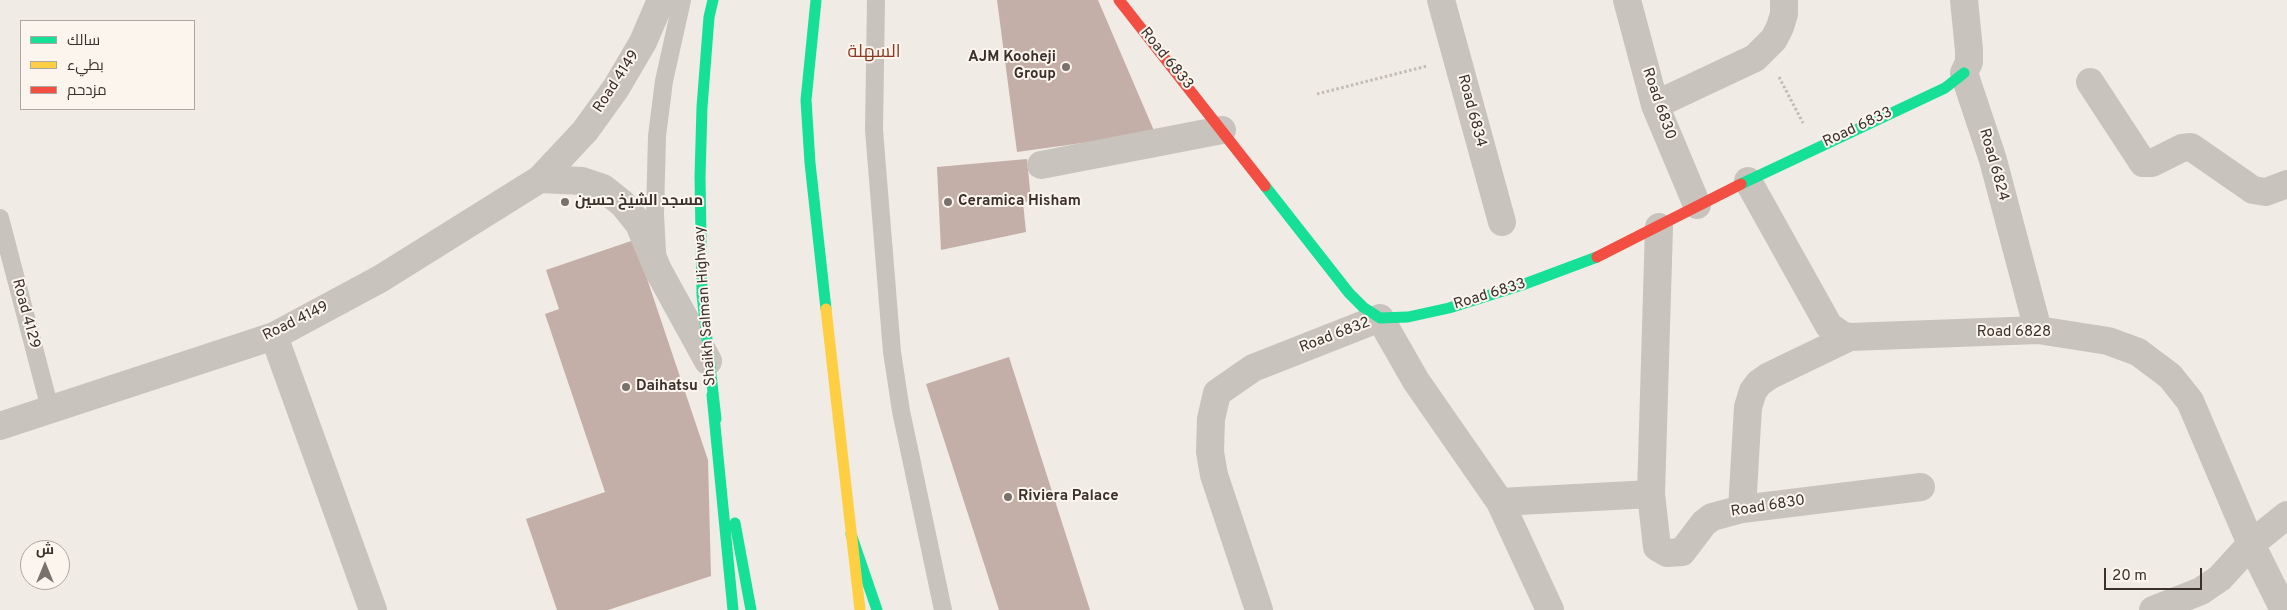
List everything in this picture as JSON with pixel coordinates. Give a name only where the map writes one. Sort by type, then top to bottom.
[{"type":"main road","name":"Shaikh Salman Highway","points":[[713,0],[709,17],[703,98],[700,177],[702,295],[712,395],[751,610]]},
{"type":"main road","points":[[816,0],[806,100],[809,154],[860,610]]},
{"type":"main road","name":"Road 6833","points":[[1118,0],[1349,292],[1363,307],[1380,318],[1408,317],[1450,308],[1522,286],[1594,259],[1659,227],[1697,205],[1945,88],[1964,73]]},
{"type":"main road","points":[[712,395],[733,610]]},
{"type":"main road","points":[[851,534],[877,610]]},
{"type":"street","name":"Road 4149","points":[[0,426],[274,336],[380,279],[540,179],[585,131],[616,88],[643,42],[660,0]]},
{"type":"street","name":"Road 6834","points":[[1442,0],[1456,58],[1502,222]]},
{"type":"street","name":"Road 6830","points":[[1627,0],[1655,105],[1697,205]]},
{"type":"street","points":[[1655,105],[1744,64],[1765,49],[1780,27],[1784,14],[1784,0]]},
{"type":"street","name":"Road 6824","points":[[1964,0],[1969,50],[1969,62],[1964,73],[1992,160],[2038,330]]},
{"type":"street","points":[[2090,82],[2140,161],[2152,163],[2182,148],[2191,147],[2253,190],[2279,187]]},
{"type":"street","points":[[1041,165],[1222,130]]},
{"type":"street","points":[[540,179],[582,181],[603,188],[623,204],[639,224],[658,270],[708,361]]},
{"type":"street","name":"Road 6828","points":[[1748,181],[1828,326],[1850,337],[2038,330],[2108,340],[2138,352],[2170,376],[2190,402],[2251,544],[2284,610]]},
{"type":"street","name":"Road 6830","points":[[1659,227],[1651,494],[1657,547],[1667,553],[1677,554],[1686,549],[1699,528],[1712,518],[1742,509],[1921,487]]},
{"type":"street","name":"Road 6832","points":[[1259,610],[1214,475],[1210,452],[1211,419],[1217,393],[1253,368],[1380,318],[1416,381],[1500,502],[1550,610]]},
{"type":"street","points":[[274,336],[365,608]]},
{"type":"street","points":[[1742,509],[1748,407],[1753,391],[1769,376],[1850,337]]},
{"type":"street","points":[[1500,502],[1651,494]]},
{"type":"street","points":[[2153,610],[2201,591],[2220,578],[2251,544],[2287,515]]},
{"type":"lane","points":[[658,270],[655,214],[657,136],[664,80],[682,0]]},
{"type":"lane","points":[[876,0],[874,130],[892,352],[902,411],[943,610]]},
{"type":"lane","name":"Road 4129","points":[[0,218],[50,409]]},
{"type":"path","points":[[1765,49],[1815,148]]},
{"type":"path","points":[[1317,94],[1456,58]]},
{"type":"building","name":"AJM Kooheji Group","points":[[997,0],[1098,0],[1155,133],[1017,152]]},
{"type":"building","points":[[1027,159],[1031,201],[1023,202],[1026,232],[941,250],[937,167]]},
{"type":"building","name":"Daihatsu","points":[[634,240],[708,460],[711,576],[608,610],[557,610],[526,519],[605,492],[545,314],[559,309],[546,270]]},
{"type":"building","name":"Riviera Palace","points":[[1009,357],[1090,610],[999,610],[926,384]]},
{"type":"traffic: fast","points":[[713,0],[709,17],[702,107],[700,177],[702,295],[716,419]]},
{"type":"traffic: fast","points":[[816,0],[806,100],[810,163],[826,309]]},
{"type":"traffic: fast","points":[[1741,184],[1945,88],[1964,73]]},
{"type":"traffic: fast","points":[[1265,186],[1349,293],[1363,307],[1380,318],[1408,317],[1449,308],[1522,285],[1597,257]]},
{"type":"traffic: fast","points":[[712,395],[733,610]]},
{"type":"traffic: fast","points":[[735,523],[751,610]]},
{"type":"traffic: fast","points":[[851,534],[877,610]]},
{"type":"traffic: slow","points":[[826,309],[860,610]]},
{"type":"traffic: jam","points":[[1119,0],[1265,186]]},
{"type":"traffic: jam","points":[[1597,257],[1741,184]]},
{"type":"place","name":"AJM Kooheji Group","points":[[1066,67]]},
{"type":"place","name":"مسجد الشيخ حسين","points":[[565,202]]},
{"type":"place","name":"Ceramica Hisham","points":[[948,202]]},
{"type":"place","name":"Daihatsu","points":[[626,387]]},
{"type":"place","name":"Riviera Palace","points":[[1008,497]]},
{"type":"district","name":"السهلة","points":[[874,53]]}]
